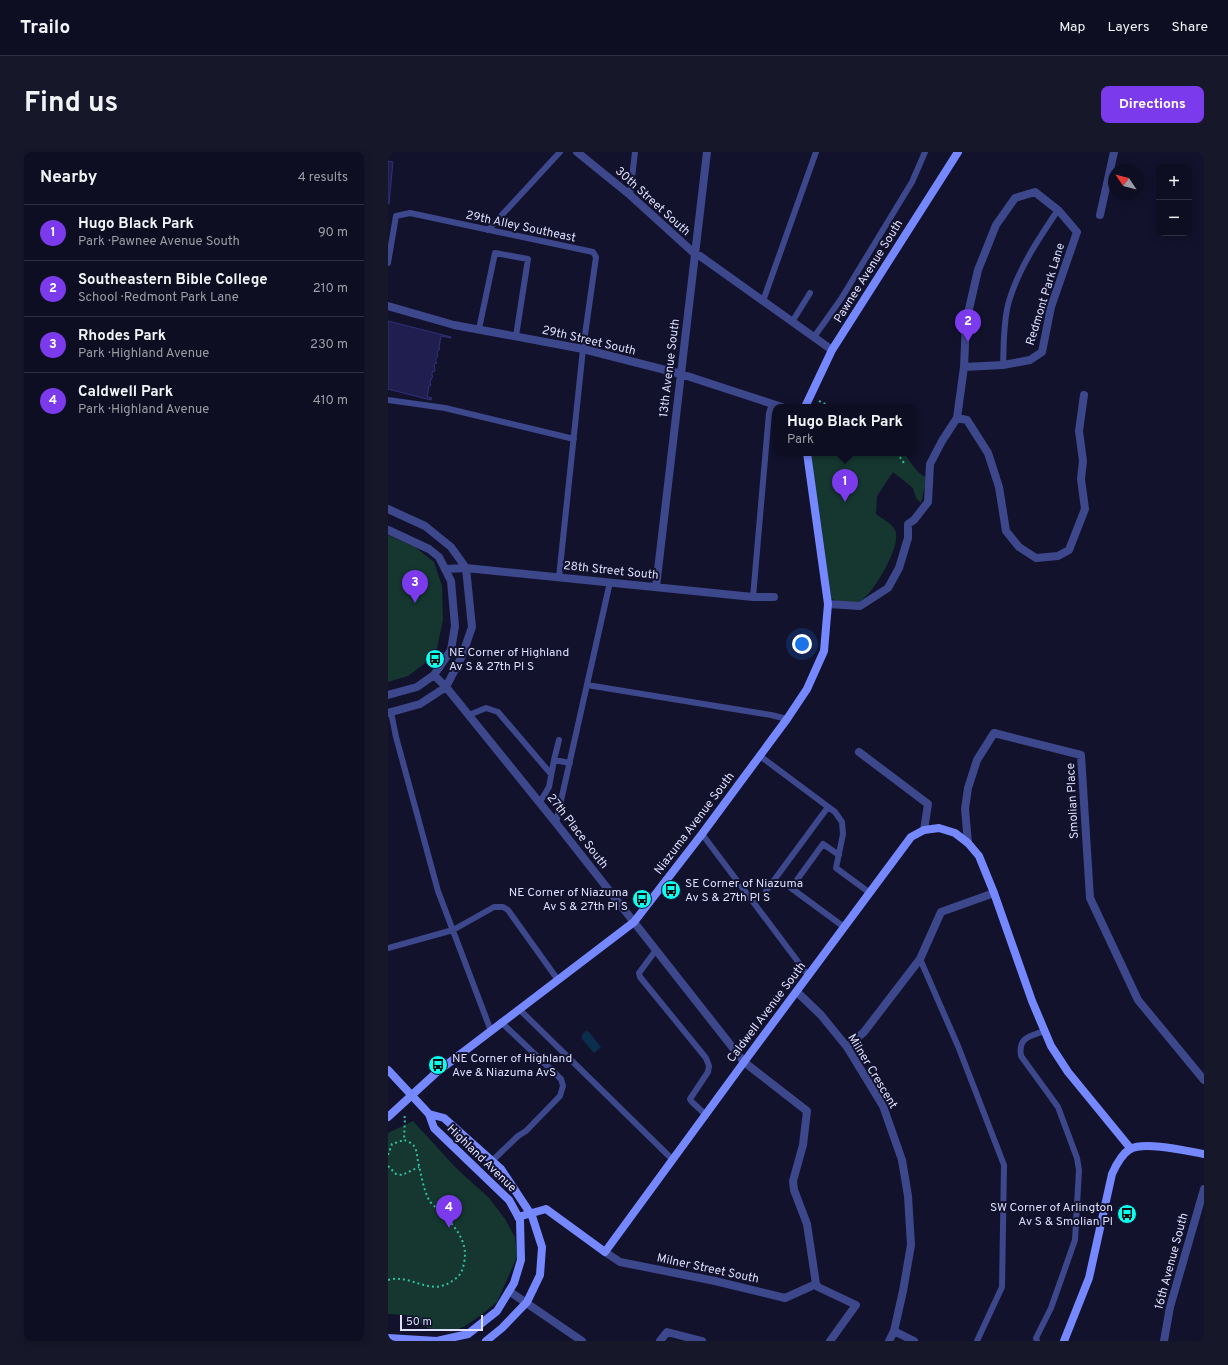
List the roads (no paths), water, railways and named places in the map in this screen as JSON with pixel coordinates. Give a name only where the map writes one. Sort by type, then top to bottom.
[{"type":"street","name":"30th Street South","points":[[577,152],[630,195],[695,254],[763,300],[832,350]]},
{"type":"street","name":"13th Avenue South","points":[[656,587],[707,152]]},
{"type":"street","name":"Pawnee Avenue South","points":[[806,404],[832,350],[958,152]]},
{"type":"street","points":[[1100,215],[1114,152]]},
{"type":"street","name":"Redmont Park Lane","points":[[957,418],[964,367],[966,322],[978,270],[996,225],[1015,198],[1035,192],[1058,210],[1077,232],[1051,307],[1042,352],[1030,360],[1003,365],[964,367]]},
{"type":"street","name":"29th Street South","points":[[388,306],[454,325],[583,349],[681,374],[772,404]]},
{"type":"street","points":[[807,456],[828,604],[860,606],[888,588],[899,568],[908,538],[908,524],[914,520],[928,502],[930,464],[942,441],[957,418],[967,420],[988,453],[999,488],[1006,531],[1019,547],[1036,558],[1058,556],[1069,550],[1085,509],[1081,478],[1083,461],[1079,432],[1084,395]]},
{"type":"street","points":[[388,509],[425,526],[451,547],[466,568],[472,628],[462,656],[446,687],[420,704],[389,713]]},
{"type":"street","points":[[388,530],[429,549],[439,557],[451,581],[455,626],[451,650],[434,675],[417,687],[388,695]]},
{"type":"street","name":"28th Street South","points":[[445,569],[466,568],[774,597]]},
{"type":"street","name":"Niazuma Avenue South","points":[[388,1117],[437,1072],[634,922],[760,756],[807,689],[824,651],[828,604]]},
{"type":"street","name":"27th Place South","points":[[434,675],[446,687],[540,802],[744,1062],[807,1111],[803,1145],[793,1181],[794,1190],[807,1224],[816,1284]]},
{"type":"street","name":"Smolian Place","points":[[968,843],[965,809],[968,788],[977,760],[994,733],[1081,755],[1090,898],[1138,1000],[1204,1080]]},
{"type":"street","points":[[859,752],[928,804],[924,830],[939,828],[955,833],[968,843],[979,856],[994,893],[1032,1001],[1051,1046],[1068,1072],[1131,1149]]},
{"type":"street","name":"Caldwell Avenue South","points":[[605,1252],[911,837],[924,830]]},
{"type":"street","points":[[847,1047],[864,1032],[920,959],[941,912],[994,893]]},
{"type":"street","name":"Milner Crescent","points":[[797,992],[821,1015],[847,1047],[883,1106],[902,1160],[908,1196],[911,1246],[894,1331],[889,1341]]},
{"type":"street","name":"Highland Avenue","points":[[388,1070],[429,1114],[434,1128],[509,1200],[520,1220],[521,1260],[514,1283],[497,1311],[468,1334],[437,1341],[388,1338]]},
{"type":"street","name":"Highland Avenue","points":[[429,1114],[444,1118],[501,1169],[532,1216],[542,1247],[540,1275],[527,1302],[502,1328],[486,1341]]},
{"type":"street","points":[[1064,1341],[1089,1278],[1112,1174],[1118,1161],[1131,1149],[1148,1146],[1204,1154]]},
{"type":"street","name":"16th Avenue South","points":[[1164,1341],[1170,1307],[1204,1189]]},
{"type":"street","name":"Milner Street South","points":[[518,1217],[546,1209],[620,1262],[715,1281],[785,1298],[816,1284]]},
{"type":"street","points":[[816,1284],[818,1287],[856,1305],[830,1341]]},
{"type":"street","points":[[509,1291],[582,1341]]},
{"type":"street","points":[[894,1331],[914,1341]]},
{"type":"street","points":[[660,1341],[667,1332],[702,1341]]},
{"type":"lane","points":[[488,230],[560,152]]},
{"type":"lane","points":[[630,195],[635,152]]},
{"type":"lane","points":[[763,300],[816,152]]},
{"type":"lane","points":[[814,337],[840,299],[912,182],[925,152]]},
{"type":"lane","points":[[1003,365],[1004,335],[1009,302],[1028,257],[1058,210]]},
{"type":"lane","name":"29th Alley Southeast","points":[[388,263],[396,216],[410,213],[593,252],[596,257],[583,349],[559,577]]},
{"type":"lane","points":[[479,329],[495,253],[528,258],[516,336]]},
{"type":"lane","points":[[792,322],[810,294]]},
{"type":"lane","points":[[388,400],[445,408],[574,439]]},
{"type":"lane","points":[[753,596],[769,413],[772,404]]},
{"type":"lane","points":[[556,823],[610,582]]},
{"type":"lane","points":[[587,685],[771,714],[787,719]]},
{"type":"lane","points":[[469,715],[486,708],[498,712],[552,774]]},
{"type":"lane","points":[[389,713],[438,890],[491,1030]]},
{"type":"lane","points":[[540,802],[549,786],[559,740]]},
{"type":"lane","points":[[760,756],[836,812],[842,822],[843,834],[836,868],[870,893]]},
{"type":"lane","points":[[554,760],[570,763]]},
{"type":"lane","points":[[766,891],[828,807]]},
{"type":"lane","points":[[702,834],[808,975]]},
{"type":"lane","points":[[839,855],[823,844],[791,888],[844,927]]},
{"type":"lane","points":[[388,948],[453,930],[494,907],[503,907],[508,910],[558,980]]},
{"type":"lane","points":[[656,950],[639,973],[640,977],[706,1058],[709,1066],[708,1072],[690,1099],[706,1115]]},
{"type":"lane","points":[[920,959],[958,1046],[1004,1165],[1002,1287],[977,1341]]},
{"type":"lane","points":[[519,1009],[673,1160]]},
{"type":"lane","points":[[492,1161],[518,1136],[526,1131],[560,1096],[563,1086],[561,1079],[501,1022]]},
{"type":"lane","points":[[1037,1341],[1036,1338],[1051,1308],[1075,1240],[1080,1170],[1058,1107],[1021,1056],[1021,1042],[1024,1039],[1045,1031]]},
{"type":"water","points":[[586,1031],[589,1032],[601,1047],[594,1053],[582,1039],[582,1035]]},
{"type":"place","name":"Southeastern Bible College","points":[[968,342]]},
{"type":"place","name":"Hugo Black Park","points":[[845,502]]},
{"type":"place","name":"Rhodes Park","points":[[415,603]]},
{"type":"place","name":"NE Corner of Highland Av S & 27th Pl S","points":[[435,659]]},
{"type":"place","name":"SE Corner of Niazuma Av S & 27th Pl S","points":[[671,890]]},
{"type":"place","name":"NE Corner of Niazuma Av S & 27th Pl S","points":[[642,899]]},
{"type":"place","name":"NE Corner of Highland Ave & Niazuma AvS","points":[[438,1065]]},
{"type":"place","name":"SW Corner of Arlington Av S & Smolian Pl","points":[[1127,1214]]},
{"type":"place","name":"Caldwell Park","points":[[449,1228]]}]
